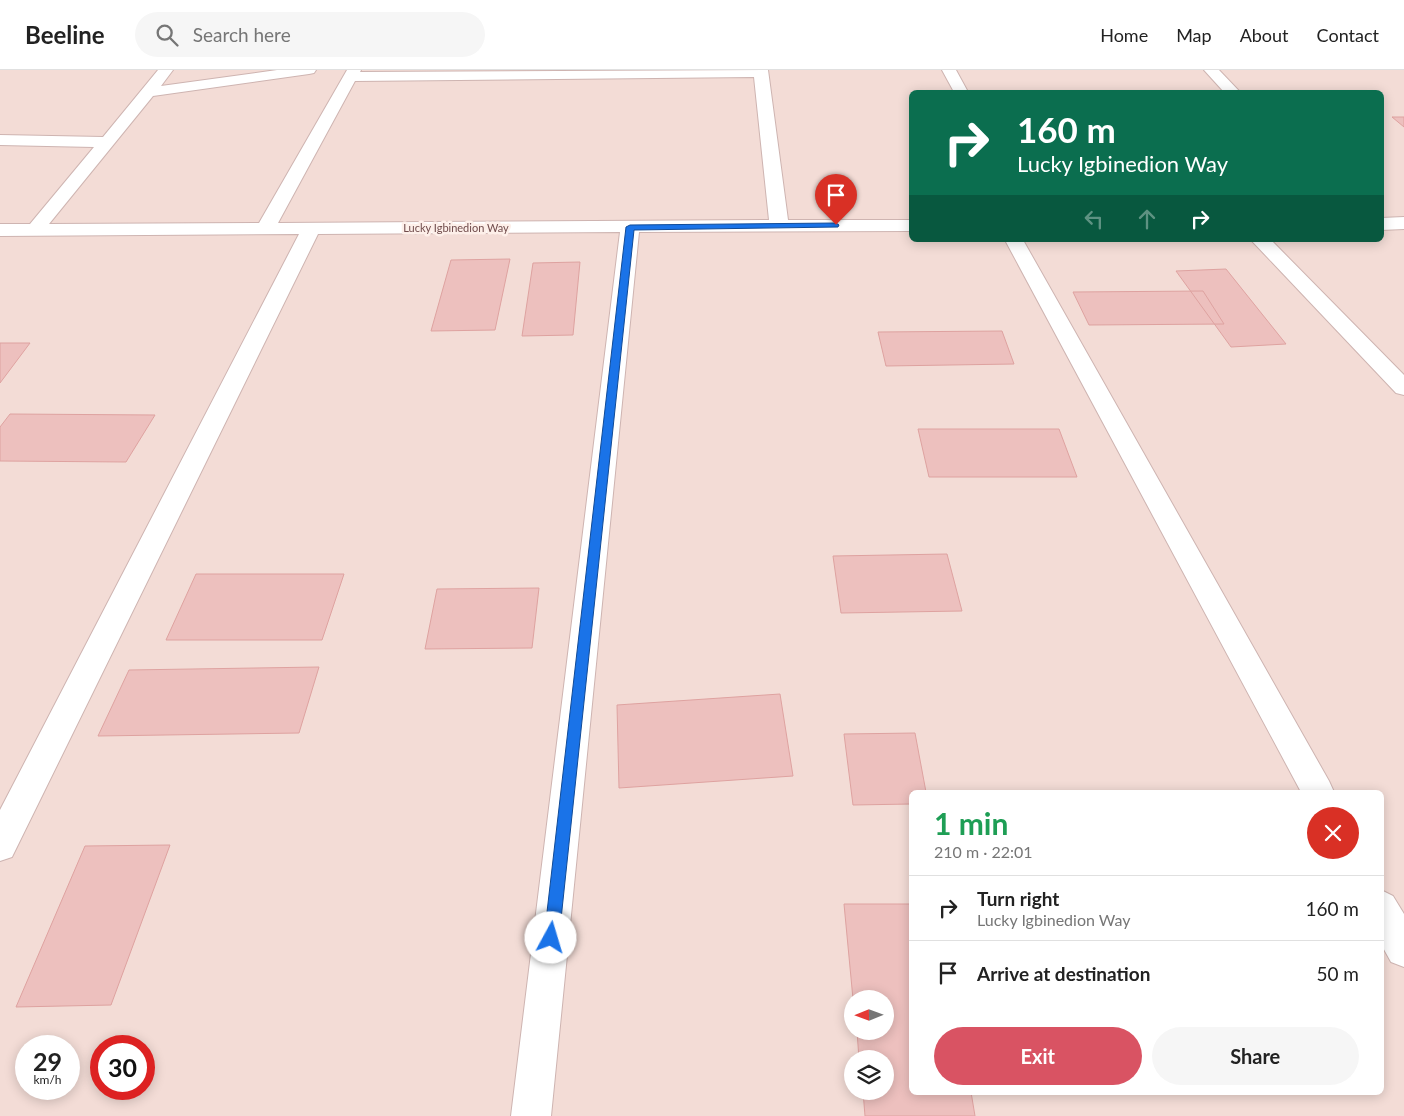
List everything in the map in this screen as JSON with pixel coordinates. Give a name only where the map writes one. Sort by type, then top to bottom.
[{"type":"street","points":[[35,230],[166,70]]},
{"type":"street","points":[[149,92],[309,70]]},
{"type":"street","points":[[949,70],[960,90]]},
{"type":"street","points":[[1211,70],[1230,90]]},
{"type":"street","points":[[265,229],[352,74],[762,71],[779,225]]},
{"type":"street","points":[[0,140],[107,142]]},
{"type":"street","points":[[1384,224],[1404,223]]},
{"type":"street","name":"Lucky Igbinedion Way","points":[[0,230],[909,225]]},
{"type":"street","points":[[531,1116],[630,227]]},
{"type":"street","points":[[0,845],[12,798],[311,229]]},
{"type":"street","points":[[1015,242],[1317,790]]},
{"type":"street","points":[[1262,242],[1404,388]]},
{"type":"street","points":[[1384,913],[1404,949]]},
{"type":"shaded area","points":[[0,70],[1404,70],[1404,1116],[0,1116]]},
{"type":"building","points":[[1392,117],[1404,117],[1404,127]]},
{"type":"building","points":[[510,259],[495,330],[431,331],[451,260]]},
{"type":"building","points":[[580,262],[573,335],[522,336],[533,263]]},
{"type":"building","points":[[1226,269],[1286,344],[1231,347],[1176,271]]},
{"type":"building","points":[[1203,291],[1224,324],[1089,325],[1073,292]]},
{"type":"building","points":[[1002,331],[1014,364],[886,366],[878,332]]},
{"type":"building","points":[[0,343],[30,343],[0,383]]},
{"type":"building","points":[[10,414],[155,415],[126,462],[0,461],[0,427]]},
{"type":"building","points":[[918,429],[1059,429],[1077,477],[929,477]]},
{"type":"building","points":[[947,554],[962,611],[841,613],[833,556]]},
{"type":"building","points":[[196,574],[344,574],[322,640],[166,640]]},
{"type":"building","points":[[539,588],[532,648],[425,649],[437,589]]},
{"type":"building","points":[[319,667],[299,733],[98,736],[129,670]]},
{"type":"building","points":[[780,694],[793,776],[619,788],[617,705]]},
{"type":"building","points":[[915,733],[926,790],[909,790],[909,804],[853,805],[844,734]]},
{"type":"building","points":[[170,845],[111,1005],[16,1007],[85,846]]},
{"type":"building","points":[[844,904],[909,904],[909,1095],[972,1095],[975,1116],[865,1116],[864,1100],[894,1100],[894,1050],[858,1050],[858,1040],[894,1040],[894,990],[852,990]]},
{"type":"route","points":[[551,938],[630,227],[836,225]]}]
